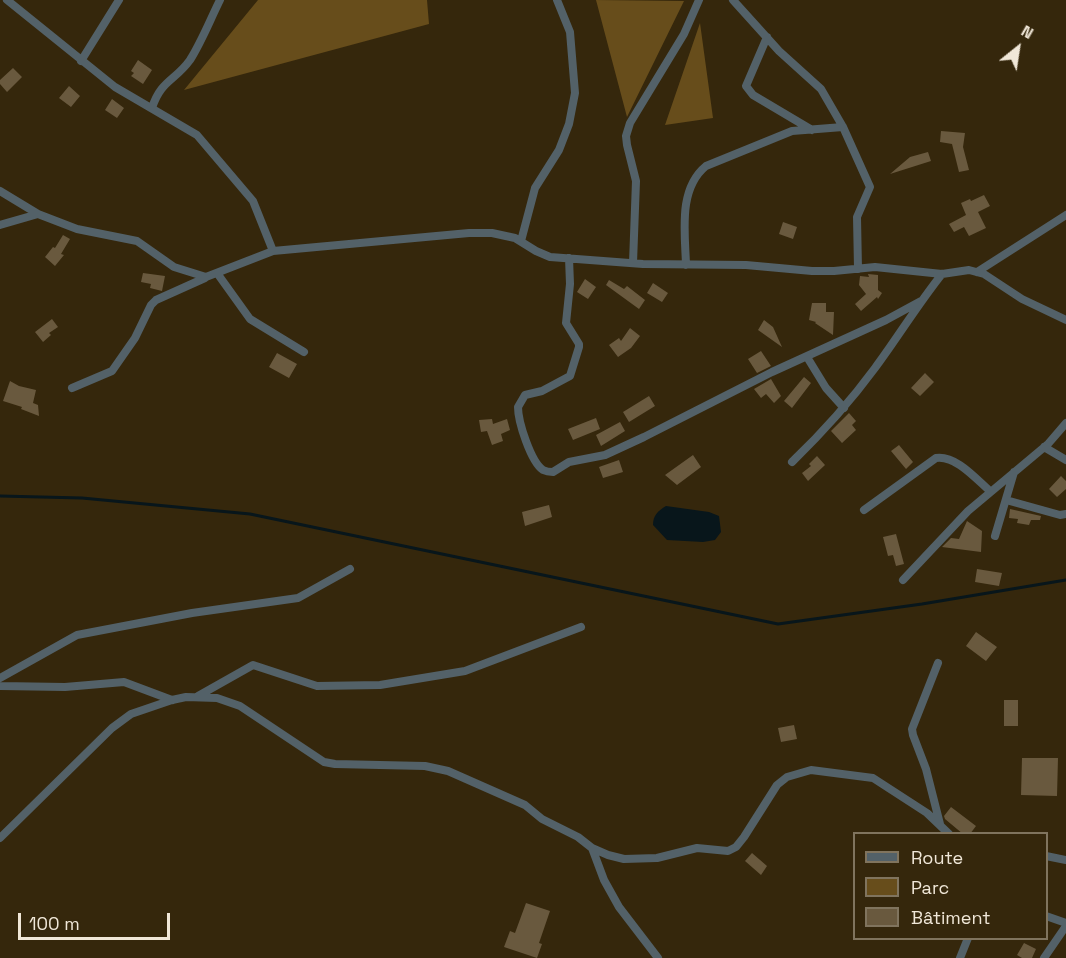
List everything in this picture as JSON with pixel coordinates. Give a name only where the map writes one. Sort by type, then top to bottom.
[{"type":"street","points":[[7,0],[115,87],[197,135],[253,201],[273,251]]},
{"type":"street","points":[[81,61],[120,0]]},
{"type":"street","points":[[152,108],[161,87],[193,55],[220,0]]},
{"type":"street","points":[[521,241],[535,188],[559,150],[569,124],[575,93],[570,32],[557,0]]},
{"type":"street","points":[[633,263],[636,181],[626,136],[630,123],[684,34],[699,0]]},
{"type":"street","points":[[733,0],[767,37],[821,89],[843,127],[870,187],[857,217],[858,268]]},
{"type":"street","points":[[767,37],[746,86],[753,96],[812,130]]},
{"type":"street","points":[[686,265],[685,207],[696,174],[706,166],[792,131],[843,127]]},
{"type":"street","points":[[0,191],[38,214],[77,229],[137,241],[174,267],[206,278]]},
{"type":"street","points":[[0,225],[38,214]]},
{"type":"street","points":[[977,272],[1066,215]]},
{"type":"street","points":[[72,387],[112,371],[135,338],[151,305],[156,300],[273,251],[468,233],[501,234],[521,241],[542,254],[633,263],[782,267],[812,270],[892,267],[942,274],[969,270],[984,274],[1034,305],[1066,320]]},
{"type":"street","points":[[569,258],[570,284],[566,323],[579,347],[573,372],[567,378],[542,391],[525,395],[518,407],[522,429],[536,462],[544,471],[553,472],[569,462],[605,455],[921,301]]},
{"type":"street","points":[[217,273],[250,319],[304,352]]},
{"type":"street","points":[[792,462],[844,408],[942,274]]},
{"type":"street","points":[[807,357],[826,388],[844,408]]},
{"type":"street","points":[[903,580],[955,523],[1044,447],[1066,423]]},
{"type":"street","points":[[1044,447],[1066,460]]},
{"type":"street","points":[[864,510],[936,458],[942,457],[955,462],[990,491]]},
{"type":"street","points":[[995,536],[1015,470]]},
{"type":"street","points":[[1006,500],[1066,514]]},
{"type":"street","points":[[0,678],[77,635],[192,613],[298,598],[350,569]]},
{"type":"street","points":[[196,697],[253,665],[317,686],[380,685],[465,671],[581,627]]},
{"type":"street","points":[[938,663],[912,729],[929,778],[940,825]]},
{"type":"street","points":[[0,686],[65,687],[124,682],[172,700]]},
{"type":"street","points":[[0,838],[112,728],[131,714],[172,700],[196,697],[217,698],[240,706],[324,762],[335,765],[425,766],[448,771],[525,805],[542,819],[578,837],[592,848],[624,859],[657,858],[698,848],[728,851],[736,847],[744,837],[777,785],[787,777],[812,770],[873,778],[914,804],[947,832]]},
{"type":"street","points":[[592,848],[604,880],[619,907],[658,958]]},
{"type":"street","points":[[1048,856],[1066,860]]},
{"type":"street","points":[[1044,958],[1066,925],[1048,916]]},
{"type":"street","points":[[960,958],[968,940]]},
{"type":"green space","points":[[258,0],[427,0],[429,24],[184,90]]},
{"type":"green space","points":[[596,0],[684,1],[627,117]]},
{"type":"green space","points":[[700,23],[713,118],[665,125]]},
{"type":"shaded area","points":[[666,506],[709,512],[719,516],[721,532],[715,540],[703,542],[667,540],[653,525],[656,514]]},
{"type":"building","points":[[138,60],[152,70],[143,84],[131,76],[134,73],[131,71]]},
{"type":"building","points":[[13,68],[22,77],[7,92],[0,84],[0,80]]},
{"type":"building","points":[[69,86],[80,96],[71,107],[59,98]]},
{"type":"building","points":[[112,99],[124,108],[117,118],[105,110]]},
{"type":"building","points":[[941,131],[965,133],[963,147],[969,170],[959,172],[952,144],[940,142]]},
{"type":"building","points":[[928,152],[931,161],[890,174],[910,157]]},
{"type":"building","points":[[984,195],[990,206],[978,212],[986,228],[969,236],[964,227],[954,232],[949,224],[966,215],[961,203]]},
{"type":"building","points":[[783,222],[797,227],[793,239],[779,234]]},
{"type":"building","points":[[63,235],[70,239],[61,254],[64,255],[55,266],[45,257],[53,247],[55,248]]},
{"type":"building","points":[[143,273],[165,276],[162,291],[150,288],[151,284],[141,282]]},
{"type":"building","points":[[868,274],[878,275],[878,290],[882,293],[878,299],[877,297],[861,311],[855,304],[866,294],[859,285],[860,276],[869,277]]},
{"type":"building","points":[[585,279],[596,287],[588,299],[577,292]]},
{"type":"building","points":[[609,280],[624,289],[627,286],[645,300],[639,309],[606,285]]},
{"type":"building","points":[[653,283],[668,293],[662,302],[647,293]]},
{"type":"building","points":[[812,303],[826,303],[826,312],[834,312],[833,335],[816,322],[809,320]]},
{"type":"building","points":[[52,319],[58,327],[49,333],[51,335],[43,342],[35,332]]},
{"type":"building","points":[[764,320],[773,327],[782,347],[758,330]]},
{"type":"building","points":[[630,328],[640,336],[631,348],[618,357],[609,345],[619,338],[621,341]]},
{"type":"building","points":[[761,351],[771,366],[757,373],[748,359]]},
{"type":"building","points":[[277,353],[297,364],[289,378],[269,367]]},
{"type":"building","points":[[925,373],[934,382],[920,396],[911,388]]},
{"type":"building","points":[[804,377],[811,383],[792,408],[784,401]]},
{"type":"building","points":[[771,379],[781,396],[774,403],[766,394],[761,398],[754,389]]},
{"type":"building","points":[[10,381],[36,390],[33,403],[38,405],[39,416],[3,401]]},
{"type":"building","points":[[649,396],[655,406],[629,422],[623,412]]},
{"type":"building","points":[[849,413],[856,421],[852,425],[856,430],[842,443],[831,431]]},
{"type":"building","points":[[596,418],[600,429],[573,440],[568,429]]},
{"type":"building","points":[[492,419],[493,424],[507,419],[510,430],[501,434],[503,441],[492,445],[487,431],[481,432],[479,420]]},
{"type":"building","points":[[620,422],[625,431],[601,446],[596,435]]},
{"type":"building","points":[[899,445],[913,462],[906,469],[891,451]]},
{"type":"building","points":[[693,455],[701,467],[677,485],[665,475]]},
{"type":"building","points":[[817,456],[825,465],[808,481],[802,473],[811,466],[809,464]]},
{"type":"building","points":[[619,460],[623,472],[603,478],[599,467]]},
{"type":"building","points":[[1061,476],[1066,481],[1066,489],[1057,497],[1049,489]]},
{"type":"building","points":[[549,505],[552,517],[525,526],[522,512]]},
{"type":"building","points":[[1010,509],[1041,516],[1040,520],[1031,520],[1029,525],[1017,523],[1018,519],[1009,518]]},
{"type":"building","points":[[967,521],[982,531],[981,552],[942,547],[951,538],[959,539]]},
{"type":"building","points":[[896,534],[904,564],[896,566],[893,555],[888,556],[883,537]]},
{"type":"building","points":[[977,569],[1002,573],[999,586],[975,582]]},
{"type":"building","points":[[976,632],[997,647],[986,661],[966,646]]},
{"type":"building","points":[[1004,700],[1018,700],[1018,726],[1004,726]]},
{"type":"building","points":[[794,725],[797,739],[781,742],[778,728]]},
{"type":"building","points":[[1022,758],[1058,758],[1057,796],[1021,795]]},
{"type":"building","points":[[951,807],[976,826],[972,832],[961,832],[944,816]]},
{"type":"building","points":[[752,853],[767,866],[761,875],[745,861]]},
{"type":"building","points":[[526,903],[550,911],[539,943],[542,944],[537,958],[504,947],[510,931],[515,933]]},
{"type":"building","points":[[1024,943],[1036,949],[1032,958],[1022,958],[1017,955]]},
{"type":"waterway","points":[[0,496],[82,498],[250,514],[778,624],[922,604],[1066,580]]}]
